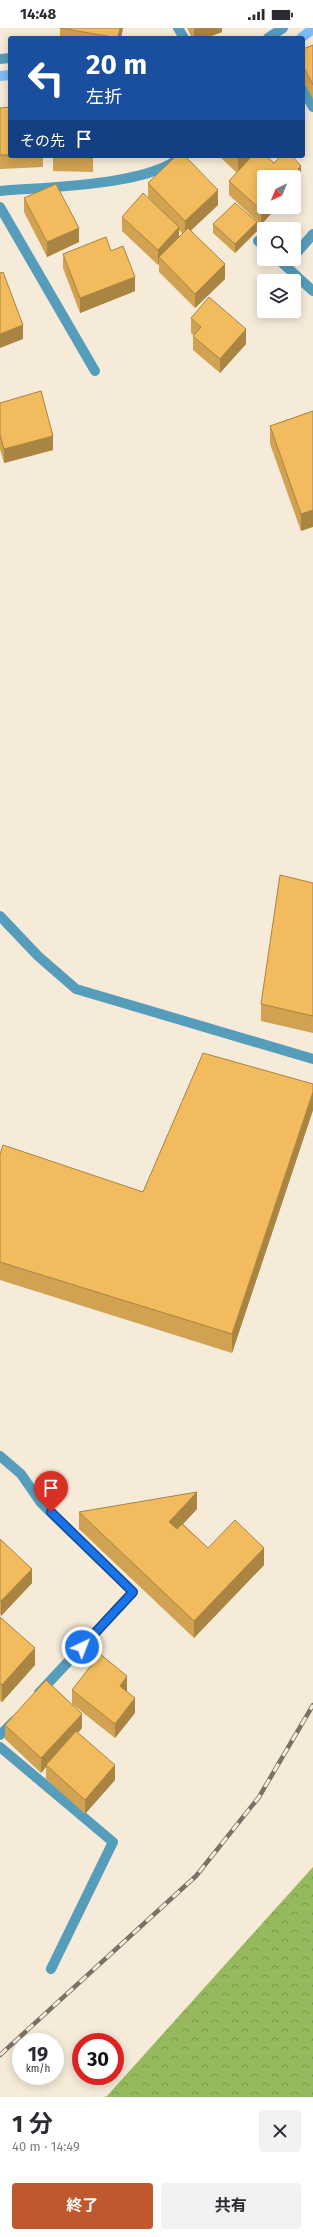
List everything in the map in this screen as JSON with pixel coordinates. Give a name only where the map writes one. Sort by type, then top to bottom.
[{"type":"street","points":[[273,36],[283,28]]},
{"type":"street","points":[[305,93],[313,107]]},
{"type":"street","points":[[0,192],[121,181],[175,163],[180,158]]},
{"type":"street","points":[[0,207],[95,371]]},
{"type":"street","points":[[301,248],[313,234]]},
{"type":"street","points":[[290,266],[313,291]]},
{"type":"street","points":[[0,916],[38,956],[76,988],[313,1059]]},
{"type":"street","points":[[0,1456],[21,1474],[41,1502],[133,1592],[32,1701]]},
{"type":"street","points":[[0,1735],[21,1712]]},
{"type":"street","points":[[0,1747],[113,1842],[51,1969]]},
{"type":"green space","points":[[313,1867],[313,2097],[104,2097],[107,2096],[117,2085],[124,2085],[124,2077]]},
{"type":"building","points":[[60,28],[120,28],[118,36],[106,36]]},
{"type":"building","points":[[313,45],[313,85],[305,70],[305,48]]},
{"type":"building","points":[[8,107],[8,155],[0,155],[0,108]]},
{"type":"building","points":[[174,158],[187,158],[218,190],[185,221],[148,183]]},
{"type":"building","points":[[250,158],[268,158],[274,163],[279,158],[294,158],[301,166],[297,170],[257,170],[257,206],[229,181]]},
{"type":"building","points":[[56,184],[79,228],[47,242],[24,198]]},
{"type":"building","points":[[143,193],[179,227],[158,250],[122,217]]},
{"type":"building","points":[[235,203],[257,222],[235,244],[213,224]]},
{"type":"building","points":[[188,228],[225,264],[195,294],[159,257]]},
{"type":"building","points":[[106,237],[111,251],[123,246],[135,277],[80,298],[63,254]]},
{"type":"building","points":[[3,272],[23,325],[0,334],[0,273]]},
{"type":"building","points":[[209,297],[246,329],[220,359],[193,336],[201,327],[191,318]]},
{"type":"building","points":[[41,391],[53,436],[4,449],[0,435],[0,403]]},
{"type":"building","points":[[313,411],[313,510],[301,514],[270,426]]},
{"type":"building","points":[[280,875],[313,883],[313,1016],[261,1004]]},
{"type":"building","points":[[203,1053],[313,1084],[313,1092],[232,1334],[0,1262],[0,1154],[3,1145],[143,1192]]},
{"type":"building","points":[[197,1492],[169,1522],[177,1529],[182,1524],[208,1548],[235,1520],[264,1548],[194,1621],[79,1512]]},
{"type":"building","points":[[0,1539],[32,1569],[1,1601],[0,1600]]},
{"type":"building","points":[[0,1617],[35,1648],[2,1685],[0,1684]]},
{"type":"building","points":[[100,1654],[127,1676],[120,1686],[135,1698],[115,1724],[72,1690]]},
{"type":"building","points":[[46,1680],[82,1714],[41,1758],[5,1725]]},
{"type":"building","points":[[76,1731],[115,1765],[85,1800],[46,1765]]},
{"type":"waterway","points":[[304,36],[313,29]]},
{"type":"waterway","points":[[0,76],[8,75]]},
{"type":"railway","points":[[0,2055],[196,1876],[259,1797],[313,1705]]},
{"type":"route","points":[[51,1512],[133,1592],[82,1647]]}]
